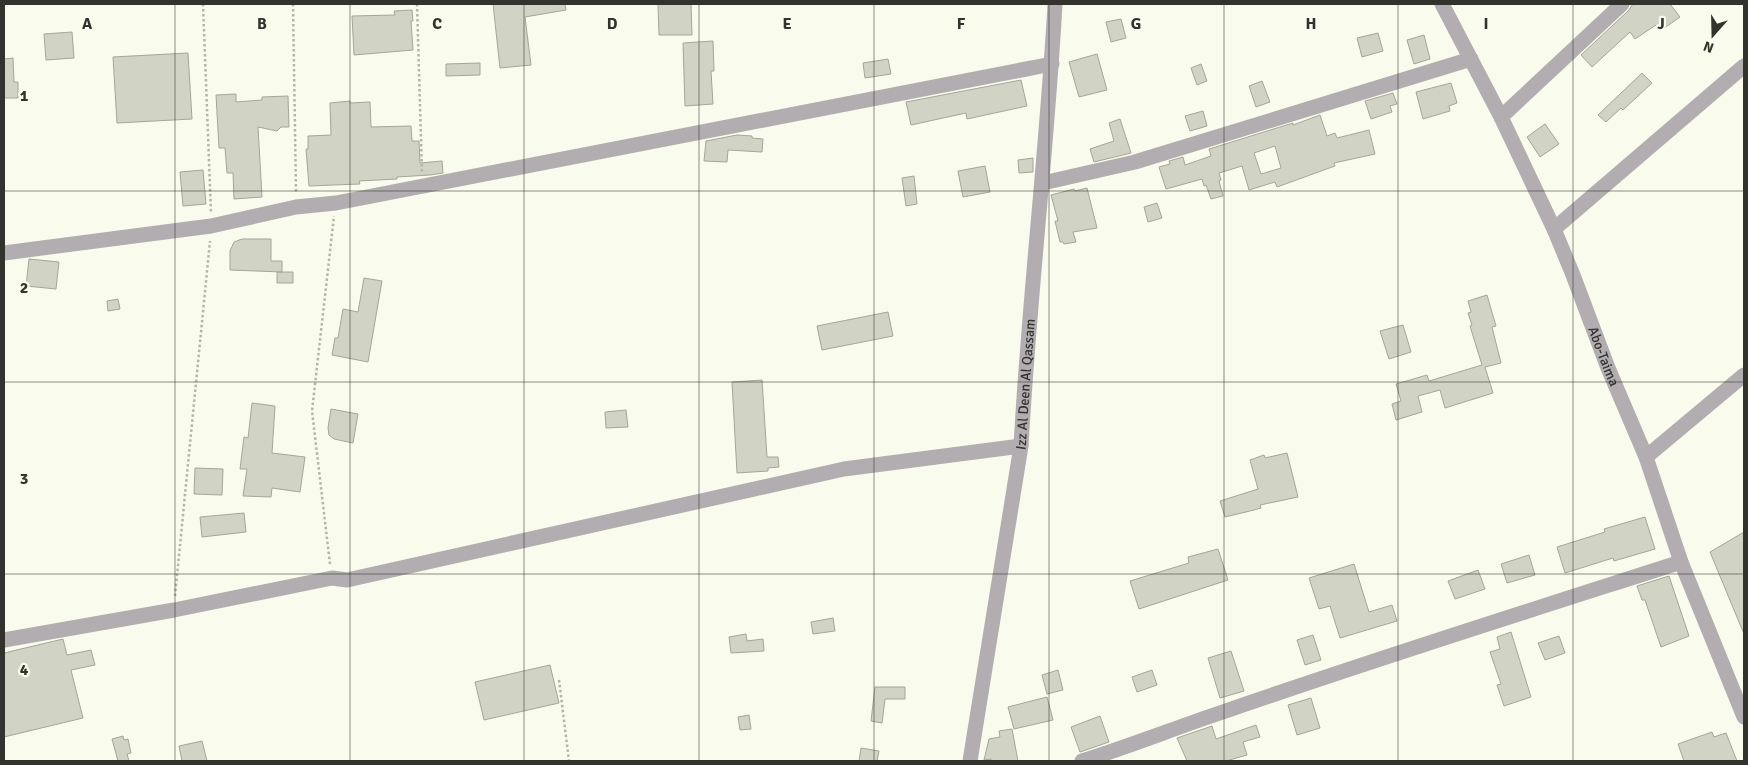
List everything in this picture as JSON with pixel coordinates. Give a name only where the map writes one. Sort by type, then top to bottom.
[{"type":"street","name":"Izz Al Deen Al Qassam","points":[[970,761],[1022,446],[1024,399],[1052,64],[1055,4]]},
{"type":"street","name":"Abo-Taima","points":[[1442,4],[1501,116],[1554,229],[1608,368],[1646,457],[1681,562],[1744,715]]},
{"type":"street","points":[[1501,116],[1622,4]]},
{"type":"street","points":[[1042,184],[1135,162],[1471,59]]},
{"type":"street","points":[[4,253],[211,226],[296,207],[336,203],[1052,64]]},
{"type":"street","points":[[1554,229],[1744,66]]},
{"type":"street","points":[[1646,457],[1744,375]]},
{"type":"street","points":[[4,640],[174,610],[332,578],[346,580],[844,469],[1022,446]]},
{"type":"street","points":[[1082,761],[1429,642],[1681,562]]},
{"type":"path","points":[[174,610],[211,226],[203,4]]},
{"type":"path","points":[[293,4],[296,207]]},
{"type":"path","points":[[417,4],[422,186]]},
{"type":"path","points":[[332,578],[312,411],[336,203]]},
{"type":"path","points":[[559,680],[569,761]]},
{"type":"building","points":[[493,4],[565,4],[566,10],[525,17],[531,65],[500,68]]},
{"type":"building","points":[[658,4],[691,4],[692,35],[659,35]]},
{"type":"building","points":[[1633,4],[1670,4],[1680,17],[1660,31],[1656,25],[1635,39],[1630,32],[1592,67],[1581,55]]},
{"type":"building","points":[[412,10],[413,50],[354,55],[352,16],[395,15],[394,11]]},
{"type":"building","points":[[1121,19],[1126,38],[1111,42],[1106,22]]},
{"type":"building","points":[[72,32],[74,58],[46,60],[44,34]]},
{"type":"building","points":[[1378,33],[1383,51],[1362,57],[1357,38]]},
{"type":"building","points":[[1424,35],[1430,59],[1414,64],[1407,40]]},
{"type":"building","points":[[713,41],[714,71],[711,71],[713,104],[685,106],[683,43]]},
{"type":"building","points":[[188,53],[192,119],[117,123],[113,57]]},
{"type":"building","points":[[1097,54],[1107,90],[1079,97],[1069,62]]},
{"type":"building","points":[[13,58],[14,82],[18,82],[18,98],[4,98],[4,59]]},
{"type":"building","points":[[888,59],[891,74],[865,78],[863,63]]},
{"type":"building","points":[[480,63],[480,75],[446,76],[446,64]]},
{"type":"building","points":[[1201,64],[1207,81],[1197,85],[1191,68]]},
{"type":"building","points":[[1642,73],[1652,83],[1623,110],[1621,108],[1606,122],[1598,115]]},
{"type":"building","points":[[1021,80],[1027,106],[967,119],[966,113],[911,125],[906,102]]},
{"type":"building","points":[[1262,81],[1270,102],[1256,107],[1249,86]]},
{"type":"building","points":[[1451,83],[1457,103],[1449,106],[1450,111],[1423,119],[1416,92]]},
{"type":"building","points":[[1393,93],[1397,104],[1390,106],[1392,112],[1371,119],[1365,101]]},
{"type":"building","points":[[236,94],[236,102],[262,100],[262,97],[288,96],[289,127],[281,127],[277,131],[258,127],[262,197],[234,199],[233,173],[227,173],[225,148],[219,148],[216,95]]},
{"type":"building","points":[[350,101],[350,103],[370,102],[371,127],[411,126],[412,141],[419,141],[420,163],[442,161],[443,173],[397,177],[397,179],[359,181],[360,184],[309,186],[306,149],[308,149],[308,136],[331,135],[330,103]]},
{"type":"building","points":[[1203,111],[1207,126],[1190,131],[1185,116]]},
{"type":"building","points":[[1320,115],[1327,136],[1335,133],[1337,138],[1369,130],[1375,154],[1334,163],[1335,166],[1277,187],[1275,182],[1249,190],[1242,166],[1219,173],[1223,196],[1211,199],[1202,179],[1166,189],[1159,167],[1170,164],[1169,161],[1183,157],[1185,165],[1211,156],[1209,149],[1293,123],[1293,125]],"holes":[[[1275,146],[1281,168],[1261,174],[1254,153]]]},
{"type":"building","points":[[1120,119],[1131,153],[1094,162],[1090,149],[1114,141],[1109,123]]},
{"type":"building","points":[[1545,124],[1559,144],[1540,157],[1527,137]]},
{"type":"building","points":[[737,135],[763,139],[762,152],[728,150],[727,162],[704,161],[706,141]]},
{"type":"building","points":[[1033,158],[1033,172],[1019,173],[1018,160]]},
{"type":"building","points":[[985,166],[990,192],[963,197],[958,171]]},
{"type":"building","points":[[203,170],[206,204],[183,206],[180,172]]},
{"type":"building","points":[[914,176],[917,204],[906,206],[902,178]]},
{"type":"building","points":[[1087,188],[1097,228],[1073,232],[1076,242],[1064,244],[1060,242],[1055,221],[1058,221],[1051,195]]},
{"type":"building","points":[[1157,203],[1162,218],[1148,222],[1144,207]]},
{"type":"building","points":[[242,239],[271,239],[271,261],[282,261],[282,272],[230,270],[230,251],[234,242]]},
{"type":"building","points":[[29,259],[59,262],[56,289],[26,286]]},
{"type":"building","points":[[277,272],[293,272],[293,283],[277,283]]},
{"type":"building","points":[[364,278],[382,281],[368,362],[332,355],[335,338],[338,338],[343,309],[358,312]]},
{"type":"building","points":[[1487,295],[1496,326],[1492,327],[1501,363],[1485,367],[1493,393],[1445,408],[1440,390],[1418,396],[1422,412],[1396,420],[1392,404],[1401,401],[1396,384],[1427,375],[1429,381],[1482,365],[1470,326],[1472,325],[1468,313],[1471,312],[1468,301]]},
{"type":"building","points":[[118,299],[120,309],[108,311],[107,301]]},
{"type":"building","points":[[888,312],[893,336],[822,350],[817,326]]},
{"type":"building","points":[[1403,325],[1411,352],[1389,359],[1380,331]]},
{"type":"building","points":[[762,380],[767,457],[778,457],[779,467],[768,468],[768,471],[737,473],[732,382]]},
{"type":"building","points":[[252,403],[275,406],[272,453],[305,457],[300,492],[272,488],[271,497],[243,496],[247,469],[240,469],[244,437],[248,438]]},
{"type":"building","points":[[331,409],[358,414],[353,443],[334,439],[329,435],[328,428]]},
{"type":"building","points":[[626,410],[628,427],[606,428],[605,412]]},
{"type":"building","points":[[1287,453],[1298,497],[1260,505],[1261,508],[1225,517],[1220,501],[1258,489],[1250,460],[1264,455],[1265,458]]},
{"type":"building","points":[[195,468],[223,469],[222,495],[194,494]]},
{"type":"building","points":[[244,513],[246,532],[202,537],[200,517]]},
{"type":"building","points":[[1645,517],[1655,549],[1614,561],[1613,558],[1565,573],[1557,547],[1605,532],[1604,529]]},
{"type":"building","points":[[1744,532],[1744,634],[1710,552]]},
{"type":"building","points":[[1218,549],[1228,580],[1139,609],[1130,581],[1189,563],[1188,557]]},
{"type":"building","points":[[1529,555],[1535,575],[1507,583],[1501,564]]},
{"type":"building","points":[[1354,564],[1369,612],[1392,605],[1397,621],[1340,638],[1330,606],[1319,609],[1309,578]]},
{"type":"building","points":[[1478,570],[1485,589],[1455,599],[1448,581]]},
{"type":"building","points":[[1669,576],[1689,636],[1661,647],[1645,600],[1642,600],[1637,586]]},
{"type":"building","points":[[833,618],[835,631],[813,634],[811,622]]},
{"type":"building","points":[[1511,632],[1531,697],[1504,706],[1497,685],[1501,684],[1490,652],[1500,649],[1497,637]]},
{"type":"building","points":[[746,634],[747,641],[763,639],[764,651],[731,653],[729,637]]},
{"type":"building","points":[[1313,635],[1321,660],[1305,665],[1297,640]]},
{"type":"building","points":[[1559,636],[1565,653],[1545,660],[1538,643]]},
{"type":"building","points":[[63,639],[67,655],[91,650],[95,665],[71,670],[83,718],[4,737],[4,653]]},
{"type":"building","points":[[1231,651],[1244,691],[1220,698],[1208,658]]},
{"type":"building","points":[[550,665],[559,703],[484,720],[475,682]]},
{"type":"building","points":[[1058,670],[1063,690],[1047,694],[1042,675]]},
{"type":"building","points":[[1152,670],[1157,685],[1137,692],[1132,677]]},
{"type":"building","points":[[875,687],[905,687],[905,699],[885,699],[882,723],[871,721]]},
{"type":"building","points":[[1047,697],[1053,720],[1014,729],[1008,707]]},
{"type":"building","points":[[1311,698],[1320,728],[1297,735],[1288,705]]},
{"type":"building","points":[[749,715],[751,729],[740,730],[738,717]]},
{"type":"building","points":[[1100,716],[1109,742],[1080,752],[1071,727]]},
{"type":"building","points":[[1256,725],[1260,737],[1243,742],[1247,755],[1226,761],[1187,761],[1177,738],[1212,726],[1216,739]]},
{"type":"building","points":[[1012,729],[1018,761],[984,760],[989,739],[1000,737],[999,731]]},
{"type":"building","points":[[1712,732],[1714,737],[1726,733],[1737,761],[1684,761],[1678,744]]},
{"type":"building","points":[[123,736],[124,740],[128,739],[131,753],[127,754],[129,761],[118,761],[112,739]]},
{"type":"building","points":[[202,741],[207,761],[182,761],[179,746]]},
{"type":"building","points":[[861,748],[879,751],[877,761],[859,761]]}]
